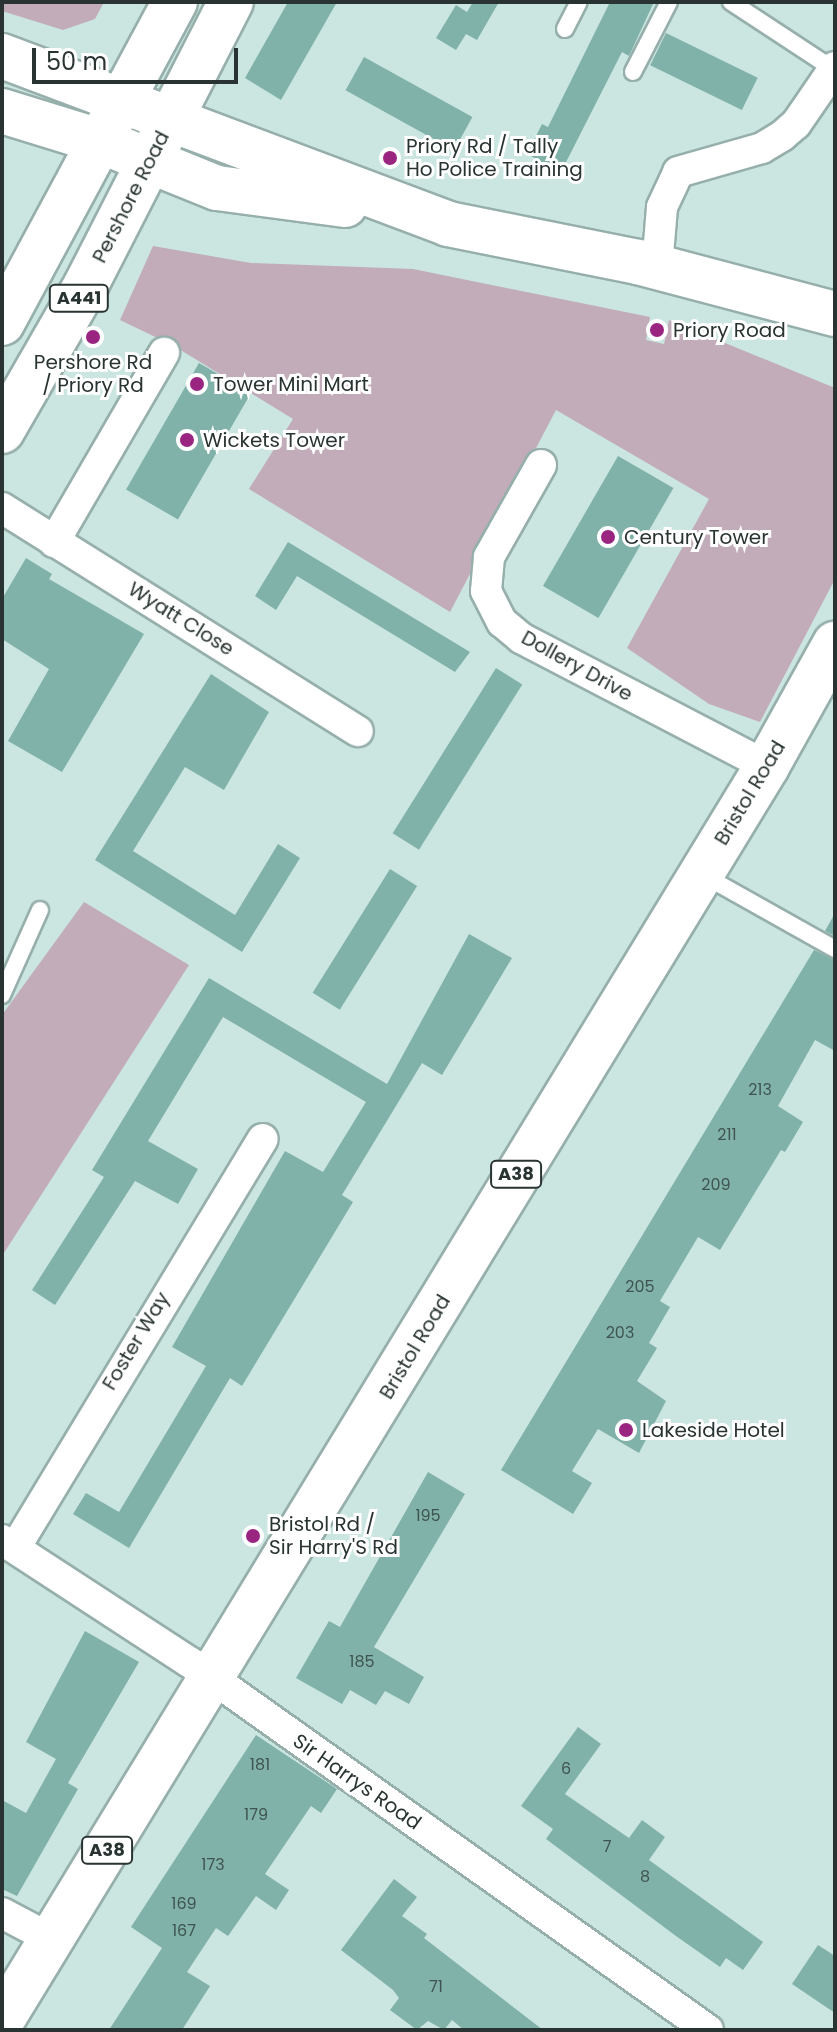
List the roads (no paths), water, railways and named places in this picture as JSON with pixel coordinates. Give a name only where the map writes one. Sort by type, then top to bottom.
[{"type":"main road","name":"A441","points":[[2,323],[103,142],[175,2]]},
{"type":"main road","name":"Pershore Road","points":[[2,431],[150,163],[231,2]]},
{"type":"main road","points":[[2,56],[423,215]]},
{"type":"main road","points":[[2,111],[103,142],[217,188],[423,215],[657,267],[835,314]]},
{"type":"main road","name":"Bristol Road","points":[[2,2020],[51,1939],[194,1666],[701,874],[831,656]]},
{"type":"street","points":[[657,267],[662,207],[678,172],[762,148],[782,136],[796,124],[834,68]]},
{"type":"street","points":[[54,542],[164,353]]},
{"type":"street","name":"Dollery Drive","points":[[541,465],[489,557],[486,591],[502,622],[521,638],[767,766]]},
{"type":"street","name":"Wyatt Close","points":[[2,508],[358,731]]},
{"type":"street","name":"Foster Way","points":[[8,1544],[263,1139]]},
{"type":"street","name":"Sir Harrys Road","points":[[8,1544],[194,1666],[708,2030]]},
{"type":"street","points":[[2,1913],[51,1939]]},
{"type":"lane","points":[[565,29],[579,2]]},
{"type":"lane","points":[[633,72],[669,2]]},
{"type":"lane","points":[[731,2],[834,68]]},
{"type":"lane","points":[[701,874],[835,949]]},
{"type":"lane","points":[[2,995],[40,910]]},
{"type":"place","name":"Priory Rd / Tally Ho Police Training","points":[[390,158]]},
{"type":"place","name":"Priory Road","points":[[657,330]]},
{"type":"place","name":"Pershore Rd / Priory Rd","points":[[93,337]]},
{"type":"place","name":"Tower Mini Mart","points":[[197,384]]},
{"type":"place","name":"Wickets Tower","points":[[187,440]]},
{"type":"place","name":"Century Tower","points":[[608,537]]},
{"type":"place","name":"Lakeside Hotel","points":[[626,1430]]},
{"type":"place","name":"Bristol Rd / Sir Harry'S Rd","points":[[253,1536]]}]
